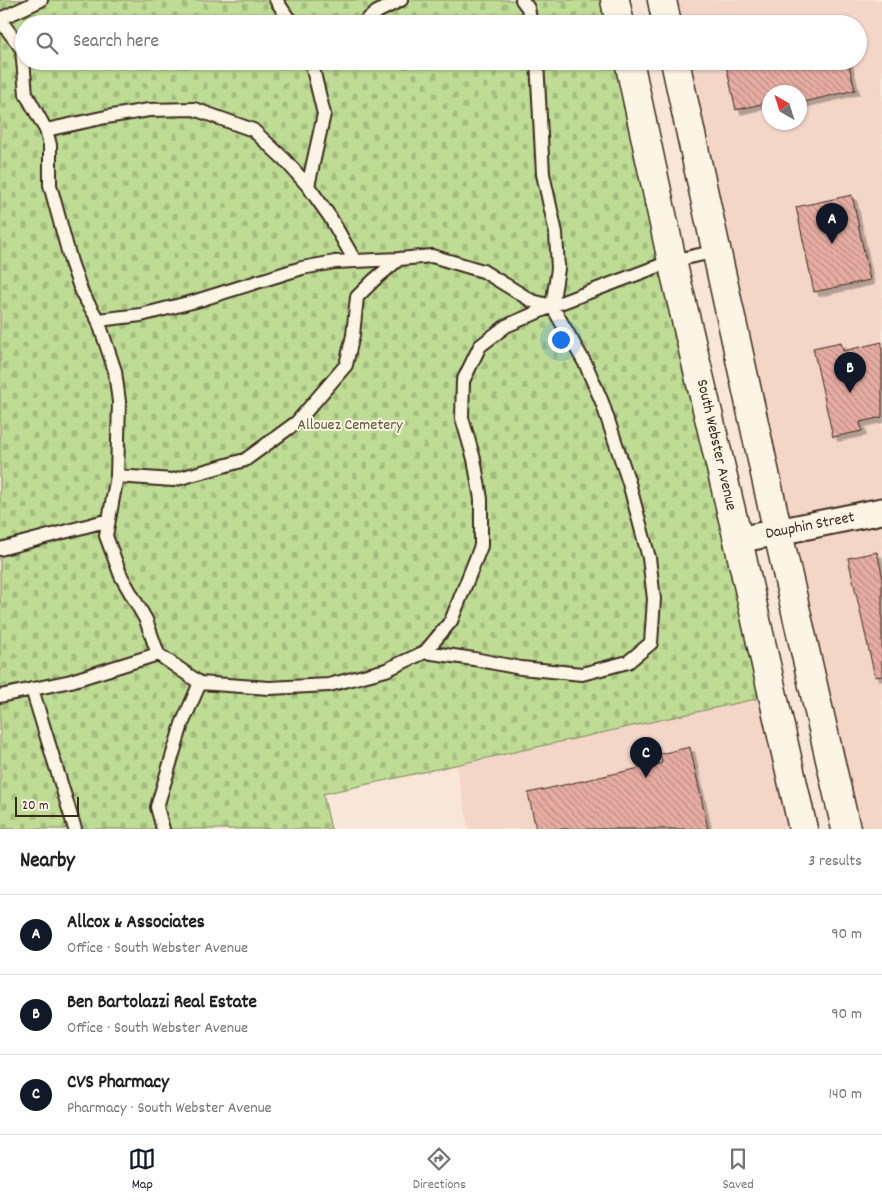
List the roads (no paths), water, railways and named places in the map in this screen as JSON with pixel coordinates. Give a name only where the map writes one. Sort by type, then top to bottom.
[{"type":"main road","points":[[615,0],[618,15]]},
{"type":"main road","points":[[662,0],[665,15]]},
{"type":"main road","name":"South Webster Avenue","points":[[631,70],[672,261],[738,540],[803,829]]},
{"type":"main road","points":[[677,70],[778,533],[846,829]]},
{"type":"street","name":"Dauphin Street","points":[[738,540],[882,512]]},
{"type":"lane","points":[[15,40],[0,20],[41,0]]},
{"type":"lane","points":[[276,0],[286,15]]},
{"type":"lane","points":[[373,15],[401,0]]},
{"type":"lane","points":[[522,0],[528,8],[529,15]]},
{"type":"lane","points":[[24,70],[26,94],[46,130],[50,145],[50,184],[68,254],[82,293],[98,320],[115,370],[119,402],[116,476],[106,536],[121,576],[146,620],[158,654],[200,683],[269,688],[328,685],[386,670],[425,652],[451,620],[480,546],[481,499],[474,459],[462,418],[462,381],[480,346],[506,326],[552,306],[672,261],[717,252]]},
{"type":"lane","points":[[308,186],[324,114],[313,70]]},
{"type":"lane","points":[[425,652],[521,668],[582,674],[628,662],[651,643],[654,599],[650,566],[630,483],[602,402],[586,365],[552,306],[558,269],[556,233],[543,174],[537,70]]},
{"type":"lane","points":[[46,130],[149,110],[194,108],[253,130],[285,160],[308,186],[330,218],[355,261]]},
{"type":"lane","points":[[98,320],[141,315],[196,301],[302,268],[335,262],[432,256],[483,272],[532,301],[552,306]]},
{"type":"lane","points":[[116,476],[174,480],[245,460],[297,422],[346,365],[353,335],[357,297],[399,259]]},
{"type":"lane","points":[[0,548],[109,520]]},
{"type":"lane","points":[[0,696],[71,681],[158,654]]},
{"type":"lane","points":[[163,829],[157,807],[182,724],[200,683]]},
{"type":"lane","points":[[32,689],[75,829]]},
{"type":"place","name":"Allcox & Associates","points":[[832,244]]},
{"type":"place","name":"Ben Bartolazzi Real Estate","points":[[850,393]]},
{"type":"place","name":"CVS Pharmacy","points":[[646,778]]},
{"type":"park label","name":"Allouez Cemetery","points":[[350,425]]}]
